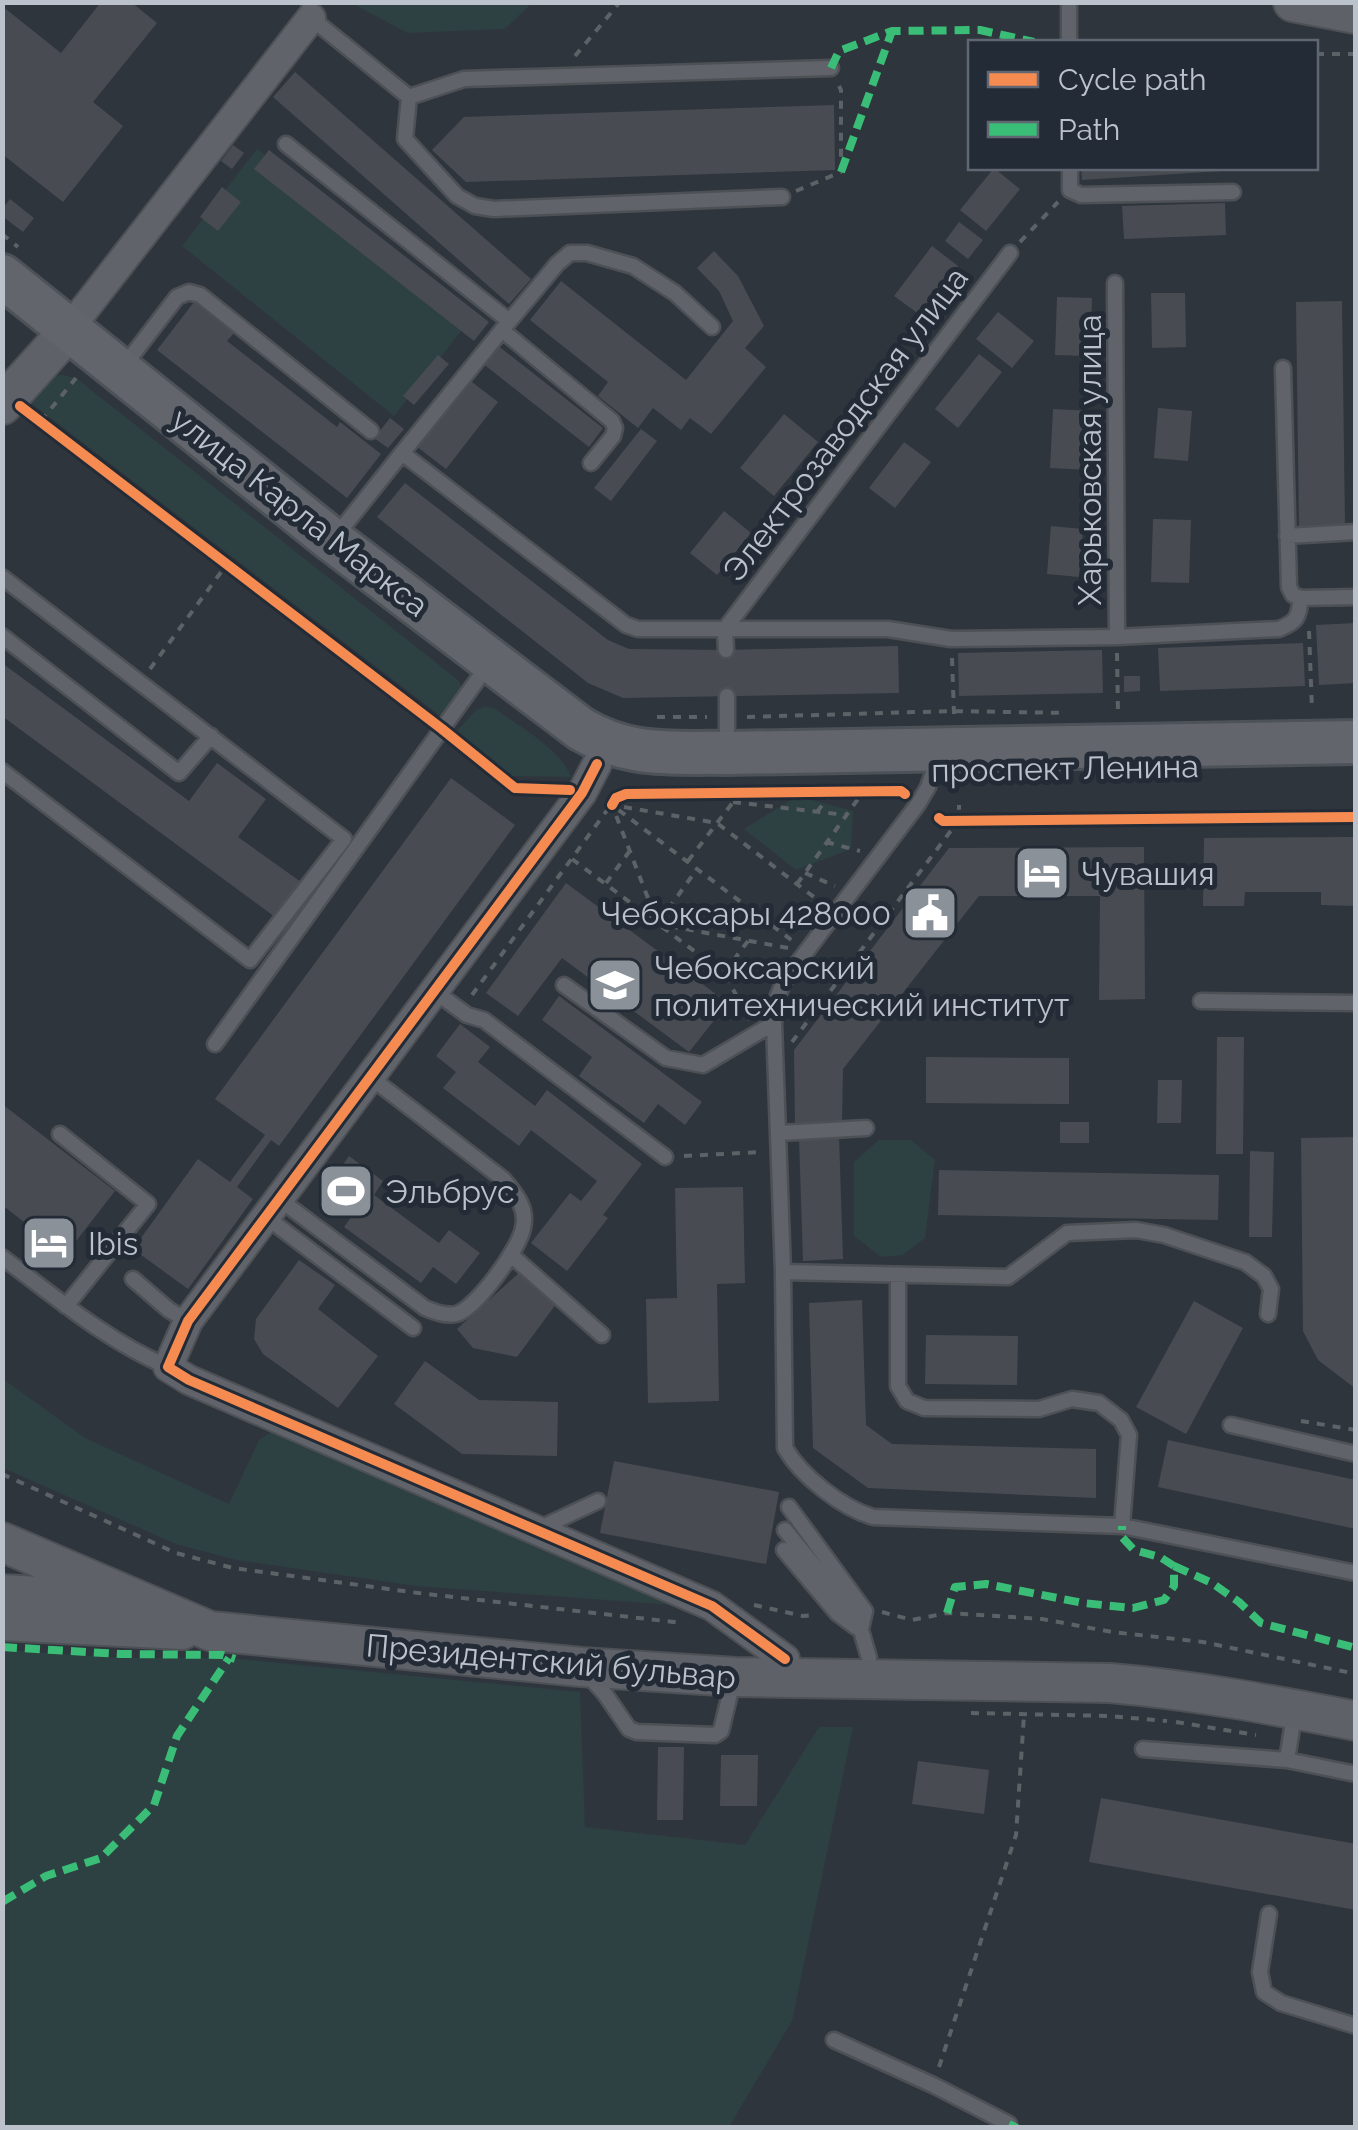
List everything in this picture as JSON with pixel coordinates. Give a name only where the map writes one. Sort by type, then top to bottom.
[{"type":"main road","points":[[1293,2],[1356,14]]},
{"type":"main road","name":"улица Карла Маркса","points":[[2,276],[60,347],[117,374],[580,729],[590,765]]},
{"type":"main road","name":"улица Карла Маркса","points":[[2,306],[60,347],[320,557],[590,765]]},
{"type":"main road","points":[[2,374],[60,347]]},
{"type":"main road","points":[[16,409],[60,347]]},
{"type":"main road","name":"проспект Ленина","points":[[590,765],[627,750],[654,752],[727,735],[923,770],[1356,742]]},
{"type":"main road","name":"проспект Ленина","points":[[590,765],[635,774],[1356,763]]},
{"type":"main road","name":"Президентский бульвар","points":[[3,1544],[138,1601]]},
{"type":"main road","name":"Президентский бульвар","points":[[3,1544],[147,1585],[207,1620],[581,1667],[735,1677],[1110,1683],[1356,1721]]},
{"type":"main road","points":[[2,1594],[138,1601],[207,1620]]},
{"type":"main road","points":[[2,1621],[207,1620]]},
{"type":"main road","name":"Президентский бульвар","points":[[207,1620],[785,1659],[865,1644],[1206,1671],[1356,1698]]},
{"type":"street","points":[[60,347],[310,10]]},
{"type":"street","points":[[590,765],[582,793],[188,1321],[168,1367],[189,1380],[712,1606],[785,1659]]},
{"type":"lane","points":[[1069,2],[1069,40]]},
{"type":"lane","points":[[310,10],[409,97]]},
{"type":"lane","points":[[409,97],[464,80],[831,68]]},
{"type":"lane","points":[[409,97],[405,139],[457,196],[475,206],[494,209],[782,197]]},
{"type":"lane","points":[[286,144],[506,326],[612,421],[612,436],[591,464]]},
{"type":"lane","points":[[1070,170],[1070,190],[1081,196],[1233,192]]},
{"type":"lane","points":[[332,540],[557,264],[570,254],[587,253],[633,266],[674,293],[712,327]]},
{"type":"lane","name":"Электрозаводская улица","points":[[725,628],[1010,253]]},
{"type":"lane","name":"Харьковская улица","points":[[1115,282],[1117,637]]},
{"type":"lane","points":[[117,374],[177,297],[189,292],[200,295],[371,431]]},
{"type":"lane","points":[[1282,368],[1288,588],[1300,598],[1356,597]]},
{"type":"lane","points":[[402,453],[626,625],[638,630],[888,629],[951,638],[1117,637],[1280,630],[1298,616],[1300,598]]},
{"type":"lane","points":[[1287,536],[1356,532]]},
{"type":"lane","points":[[2,577],[344,839],[250,960],[2,771]]},
{"type":"lane","points":[[725,628],[726,650]]},
{"type":"lane","points":[[2,636],[178,773],[211,736]]},
{"type":"lane","points":[[215,1044],[478,680]]},
{"type":"lane","points":[[727,696],[727,735]]},
{"type":"lane","points":[[923,770],[928,787],[918,804],[784,980],[777,998],[774,1023],[786,1448],[795,1465],[854,1512],[873,1517],[1122,1526],[1356,1573]]},
{"type":"lane","points":[[564,985],[666,1058],[703,1065],[774,1023]]},
{"type":"lane","points":[[434,990],[466,1015],[484,1020],[665,1156]]},
{"type":"lane","points":[[1201,1001],[1356,1003]]},
{"type":"lane","points":[[272,1208],[425,1308],[442,1315],[459,1314],[472,1305],[511,1254],[524,1228],[521,1200],[503,1179],[370,1077]]},
{"type":"lane","points":[[780,1133],[866,1128]]},
{"type":"lane","points":[[60,1134],[148,1204],[66,1306]]},
{"type":"lane","points":[[272,1208],[413,1328]]},
{"type":"lane","points":[[784,1272],[1008,1277],[1067,1233],[1136,1230],[1164,1235],[1245,1262],[1264,1276],[1271,1289],[1268,1314]]},
{"type":"lane","points":[[511,1254],[602,1335]]},
{"type":"lane","points":[[2,1257],[136,1353],[168,1367]]},
{"type":"lane","points":[[898,1276],[898,1386],[907,1401],[924,1408],[1001,1409],[1039,1409],[1072,1399],[1099,1403],[1121,1420],[1129,1435],[1122,1526]]},
{"type":"lane","points":[[133,1279],[188,1321]]},
{"type":"lane","points":[[1231,1425],[1356,1454]]},
{"type":"lane","points":[[538,1530],[598,1502]]},
{"type":"lane","points":[[790,1507],[865,1611],[865,1644]]},
{"type":"lane","points":[[785,1530],[852,1612],[865,1644]]},
{"type":"lane","points":[[784,1550],[865,1644]]},
{"type":"lane","points":[[581,1667],[629,1729],[636,1732],[720,1732],[735,1677]]},
{"type":"lane","points":[[1287,1760],[1295,1709]]},
{"type":"lane","points":[[1143,1749],[1287,1760],[1356,1774]]},
{"type":"lane","points":[[1269,1914],[1260,1972],[1264,1992],[1280,2003],[1356,2026]]},
{"type":"lane","points":[[834,2040],[934,2085],[1009,2124],[1008,2128]]},
{"type":"path","points":[[557,76],[620,2]]},
{"type":"path","points":[[1318,54],[1356,54]]},
{"type":"path","points":[[782,197],[841,172],[841,90],[831,68]]},
{"type":"path","points":[[1010,253],[1070,190]]},
{"type":"path","points":[[41,421],[60,347]]},
{"type":"path","points":[[16,409],[41,421],[515,788],[590,765]]},
{"type":"path","points":[[139,681],[227,564]]},
{"type":"path","points":[[1298,616],[1309,625],[1312,710]]},
{"type":"path","points":[[1117,637],[1118,714]]},
{"type":"path","points":[[951,638],[954,711]]},
{"type":"path","points":[[642,718],[727,735],[954,711],[1081,713]]},
{"type":"path","points":[[460,1010],[616,798],[626,794],[863,792],[923,770]]},
{"type":"path","points":[[817,812],[832,792]]},
{"type":"path","points":[[797,884],[863,792]]},
{"type":"path","points":[[688,862],[740,793]]},
{"type":"path","points":[[733,802],[846,815]]},
{"type":"path","points":[[612,804],[717,824],[835,913]]},
{"type":"path","points":[[612,804],[658,924]]},
{"type":"path","points":[[612,804],[806,952]]},
{"type":"path","points":[[788,1047],[960,820],[958,805]]},
{"type":"path","points":[[939,818],[943,821],[1356,817]]},
{"type":"path","points":[[826,842],[860,850]]},
{"type":"path","points":[[606,883],[629,852]]},
{"type":"path","points":[[572,858],[724,973],[758,1032]]},
{"type":"path","points":[[658,924],[697,868]]},
{"type":"path","points":[[805,873],[835,886]]},
{"type":"path","points":[[658,924],[806,952]]},
{"type":"path","points":[[724,973],[748,941]]},
{"type":"path","points":[[665,1156],[780,1151]]},
{"type":"path","points":[[1303,1421],[1356,1430]]},
{"type":"path","points":[[2,1474],[176,1553],[233,1568],[418,1594],[699,1624]]},
{"type":"path","points":[[749,1603],[803,1616],[836,1614]]},
{"type":"path","points":[[865,1611],[912,1620],[947,1613],[1042,1619],[1203,1642],[1356,1674]]},
{"type":"path","points":[[1112,1632],[1112,1642]]},
{"type":"path","points":[[968,1712],[1139,1718],[1260,1735]]},
{"type":"path","points":[[934,2085],[1016,1835],[1024,1715]]},
{"type":"shaded area","points":[[351,3],[532,3],[505,29],[408,33]]},
{"type":"shaded area","points":[[257,149],[473,316],[394,416],[182,246]]},
{"type":"shaded area","points":[[49,376],[76,378],[458,680],[461,692],[442,717],[23,397]]},
{"type":"shaded area","points":[[494,708],[538,739],[558,757],[571,777],[511,776],[457,731],[476,710]]},
{"type":"shaded area","points":[[797,796],[853,811],[851,849],[796,870],[744,829]]},
{"type":"shaded area","points":[[879,1140],[911,1140],[935,1160],[925,1238],[903,1255],[881,1257],[854,1236],[854,1162]]},
{"type":"shaded area","points":[[3,1379],[85,1438],[229,1504],[259,1440],[276,1429],[687,1606],[416,1586],[236,1560],[176,1544],[3,1468]]},
{"type":"shaded area","points":[[3,1650],[122,1658],[229,1658],[580,1692],[585,1827],[745,1845],[819,1727],[853,1727],[792,2021],[729,2127],[3,2127]]},
{"type":"building","points":[[101,2],[131,2],[157,23],[93,102],[123,126],[63,202],[2,154],[2,6],[61,53]]},
{"type":"building","points":[[295,72],[531,279],[509,304],[273,97]]},
{"type":"building","points":[[834,105],[835,170],[466,182],[432,150],[464,117]]},
{"type":"building","points":[[233,145],[244,153],[232,169],[221,161]]},
{"type":"building","points":[[269,150],[489,322],[474,341],[254,169]]},
{"type":"building","points":[[992,170],[1020,189],[986,231],[960,210]]},
{"type":"building","points":[[1081,170],[1222,171],[1082,180]]},
{"type":"building","points":[[222,187],[241,202],[218,231],[200,217]]},
{"type":"building","points":[[10,199],[34,218],[23,232],[2,216]]},
{"type":"building","points":[[1225,203],[1226,235],[1124,239],[1122,206]]},
{"type":"building","points":[[959,222],[983,240],[968,259],[945,241]]},
{"type":"building","points":[[932,246],[958,266],[920,315],[894,296]]},
{"type":"building","points":[[714,251],[738,276],[764,326],[745,348],[766,367],[711,434],[690,418],[681,430],[653,408],[638,428],[598,396],[608,382],[530,320],[561,281],[686,380],[733,321],[719,291],[697,268]]},
{"type":"building","points":[[1151,293],[1185,293],[1186,347],[1152,348]]},
{"type":"building","points":[[1057,297],[1092,298],[1090,356],[1055,355]]},
{"type":"building","points":[[1342,301],[1345,527],[1299,527],[1296,302]]},
{"type":"building","points":[[194,302],[234,333],[227,341],[337,427],[340,422],[381,454],[347,498],[157,350]]},
{"type":"building","points":[[998,312],[1034,341],[1012,368],[976,339]]},
{"type":"building","points":[[497,345],[603,428],[589,447],[482,363]]},
{"type":"building","points":[[979,354],[1002,372],[958,428],[935,409]]},
{"type":"building","points":[[438,355],[449,364],[414,405],[403,396]]},
{"type":"building","points":[[468,379],[498,402],[446,469],[416,446]]},
{"type":"building","points":[[1158,408],[1192,411],[1188,461],[1154,458]]},
{"type":"building","points":[[1053,409],[1092,411],[1089,470],[1050,468]]},
{"type":"building","points":[[784,414],[818,442],[774,496],[740,468]]},
{"type":"building","points":[[390,418],[404,429],[388,448],[374,438]]},
{"type":"building","points":[[641,429],[657,441],[611,501],[594,488]]},
{"type":"building","points":[[904,442],[931,462],[895,508],[869,488]]},
{"type":"building","points":[[405,483],[608,640],[629,649],[898,646],[899,693],[623,698],[588,683],[377,517]]},
{"type":"building","points":[[724,511],[751,533],[717,575],[690,553]]},
{"type":"building","points":[[1153,519],[1191,520],[1189,583],[1151,582]]},
{"type":"building","points":[[1051,526],[1083,529],[1079,577],[1047,574]]},
{"type":"building","points":[[1356,623],[1356,683],[1319,685],[1316,625]]},
{"type":"building","points":[[1303,643],[1305,686],[1160,691],[1158,648]]},
{"type":"building","points":[[1102,650],[1103,693],[959,696],[958,653]]},
{"type":"building","points":[[2,663],[189,801],[217,763],[266,799],[238,837],[301,882],[275,917],[2,716]]},
{"type":"building","points":[[1124,676],[1140,676],[1140,691],[1124,692]]},
{"type":"building","points":[[451,778],[515,825],[279,1146],[271,1140],[237,1187],[253,1199],[188,1289],[133,1249],[198,1159],[230,1182],[265,1135],[215,1099]]},
{"type":"building","points":[[1356,837],[1356,906],[1321,905],[1321,892],[1245,892],[1244,906],[1203,906],[1204,838]]},
{"type":"building","points":[[1144,847],[1145,999],[1099,1000],[1100,896],[979,896],[843,1069],[842,1124],[795,1126],[794,1050],[949,848]]},
{"type":"building","points":[[566,883],[728,1003],[689,1052],[562,958],[518,1016],[486,993]]},
{"type":"building","points":[[559,996],[702,1102],[685,1125],[658,1104],[644,1123],[579,1076],[592,1057],[542,1020]]},
{"type":"building","points":[[460,1024],[490,1047],[478,1062],[535,1106],[547,1090],[642,1164],[603,1215],[608,1218],[567,1271],[531,1243],[570,1193],[581,1201],[597,1181],[531,1130],[519,1146],[443,1088],[456,1072],[436,1056]]},
{"type":"building","points":[[1217,1037],[1244,1037],[1243,1154],[1216,1154]]},
{"type":"building","points":[[926,1057],[1069,1058],[1069,1104],[926,1103]]},
{"type":"building","points":[[1158,1080],[1182,1080],[1181,1123],[1157,1123]]},
{"type":"building","points":[[2,1104],[115,1191],[59,1263],[34,1243],[41,1235],[2,1205]]},
{"type":"building","points":[[1060,1122],[1089,1122],[1089,1143],[1060,1143]]},
{"type":"building","points":[[839,1136],[843,1259],[803,1261],[799,1138]]},
{"type":"building","points":[[1356,1137],[1356,1389],[1318,1360],[1303,1331],[1301,1138]]},
{"type":"building","points":[[1250,1151],[1274,1152],[1272,1237],[1249,1237]]},
{"type":"building","name":"Эльбрус","points":[[349,1156],[383,1181],[374,1195],[439,1243],[449,1230],[480,1253],[456,1284],[433,1267],[421,1283],[344,1227],[360,1205],[330,1183]]},
{"type":"building","points":[[939,1170],[1219,1175],[1218,1220],[938,1215]]},
{"type":"building","points":[[743,1187],[745,1283],[717,1284],[719,1401],[648,1403],[646,1299],[677,1298],[675,1188]]},
{"type":"building","points":[[299,1260],[335,1285],[318,1309],[378,1356],[338,1408],[263,1354],[254,1339],[256,1319]]},
{"type":"building","points":[[520,1272],[556,1304],[517,1357],[473,1348],[457,1329]]},
{"type":"building","points":[[862,1300],[866,1425],[892,1444],[1096,1449],[1096,1498],[868,1488],[813,1448],[809,1303]]},
{"type":"building","points":[[1194,1301],[1243,1328],[1186,1434],[1136,1407]]},
{"type":"building","points":[[926,1335],[1018,1336],[1017,1385],[925,1384]]},
{"type":"building","points":[[425,1361],[479,1400],[558,1402],[557,1456],[462,1454],[394,1404]]},
{"type":"building","points":[[1168,1440],[1356,1480],[1356,1529],[1158,1487]]},
{"type":"building","points":[[614,1461],[779,1492],[766,1564],[600,1533]]},
{"type":"building","points":[[658,1747],[684,1747],[683,1820],[657,1820]]},
{"type":"building","points":[[721,1755],[758,1755],[757,1806],[720,1806]]},
{"type":"building","points":[[918,1761],[989,1770],[984,1814],[912,1804]]},
{"type":"building","points":[[1101,1798],[1356,1844],[1356,1910],[1089,1862]]},
{"type":"marked path","points":[[831,68],[839,51],[892,31],[980,30],[1025,40]]},
{"type":"marked path","points":[[841,172],[892,31]]},
{"type":"marked path","points":[[947,1613],[955,1587],[986,1584],[1083,1603],[1133,1608],[1164,1600],[1174,1586],[1174,1566],[1160,1557],[1134,1550],[1122,1537],[1122,1526]]},
{"type":"marked path","points":[[1174,1566],[1212,1583],[1261,1623],[1356,1648]]},
{"type":"marked path","points":[[2,1647],[223,1655],[235,1659]]},
{"type":"marked path","points":[[2,1902],[46,1876],[101,1858],[154,1805],[177,1736],[229,1658]]},
{"type":"marked path","points":[[1009,2124],[1017,2128]]},
{"type":"cycle path","points":[[20,406],[515,788],[570,790]]},
{"type":"cycle path","points":[[597,764],[582,793],[188,1321],[168,1367],[189,1380],[712,1606],[785,1659]]},
{"type":"cycle path","points":[[612,805],[616,798],[626,794],[901,791],[905,794]]},
{"type":"cycle path","points":[[939,818],[943,821],[1356,817]]},
{"type":"place","name":"Чувашия","points":[[1042,873]]},
{"type":"place","name":"Чебоксары 428000","points":[[930,913]]},
{"type":"place","name":"Чебоксарский политехнический институт","points":[[615,985]]},
{"type":"place","name":"Эльбрус","points":[[346,1191]]},
{"type":"place","name":"Ibis","points":[[49,1243]]}]
